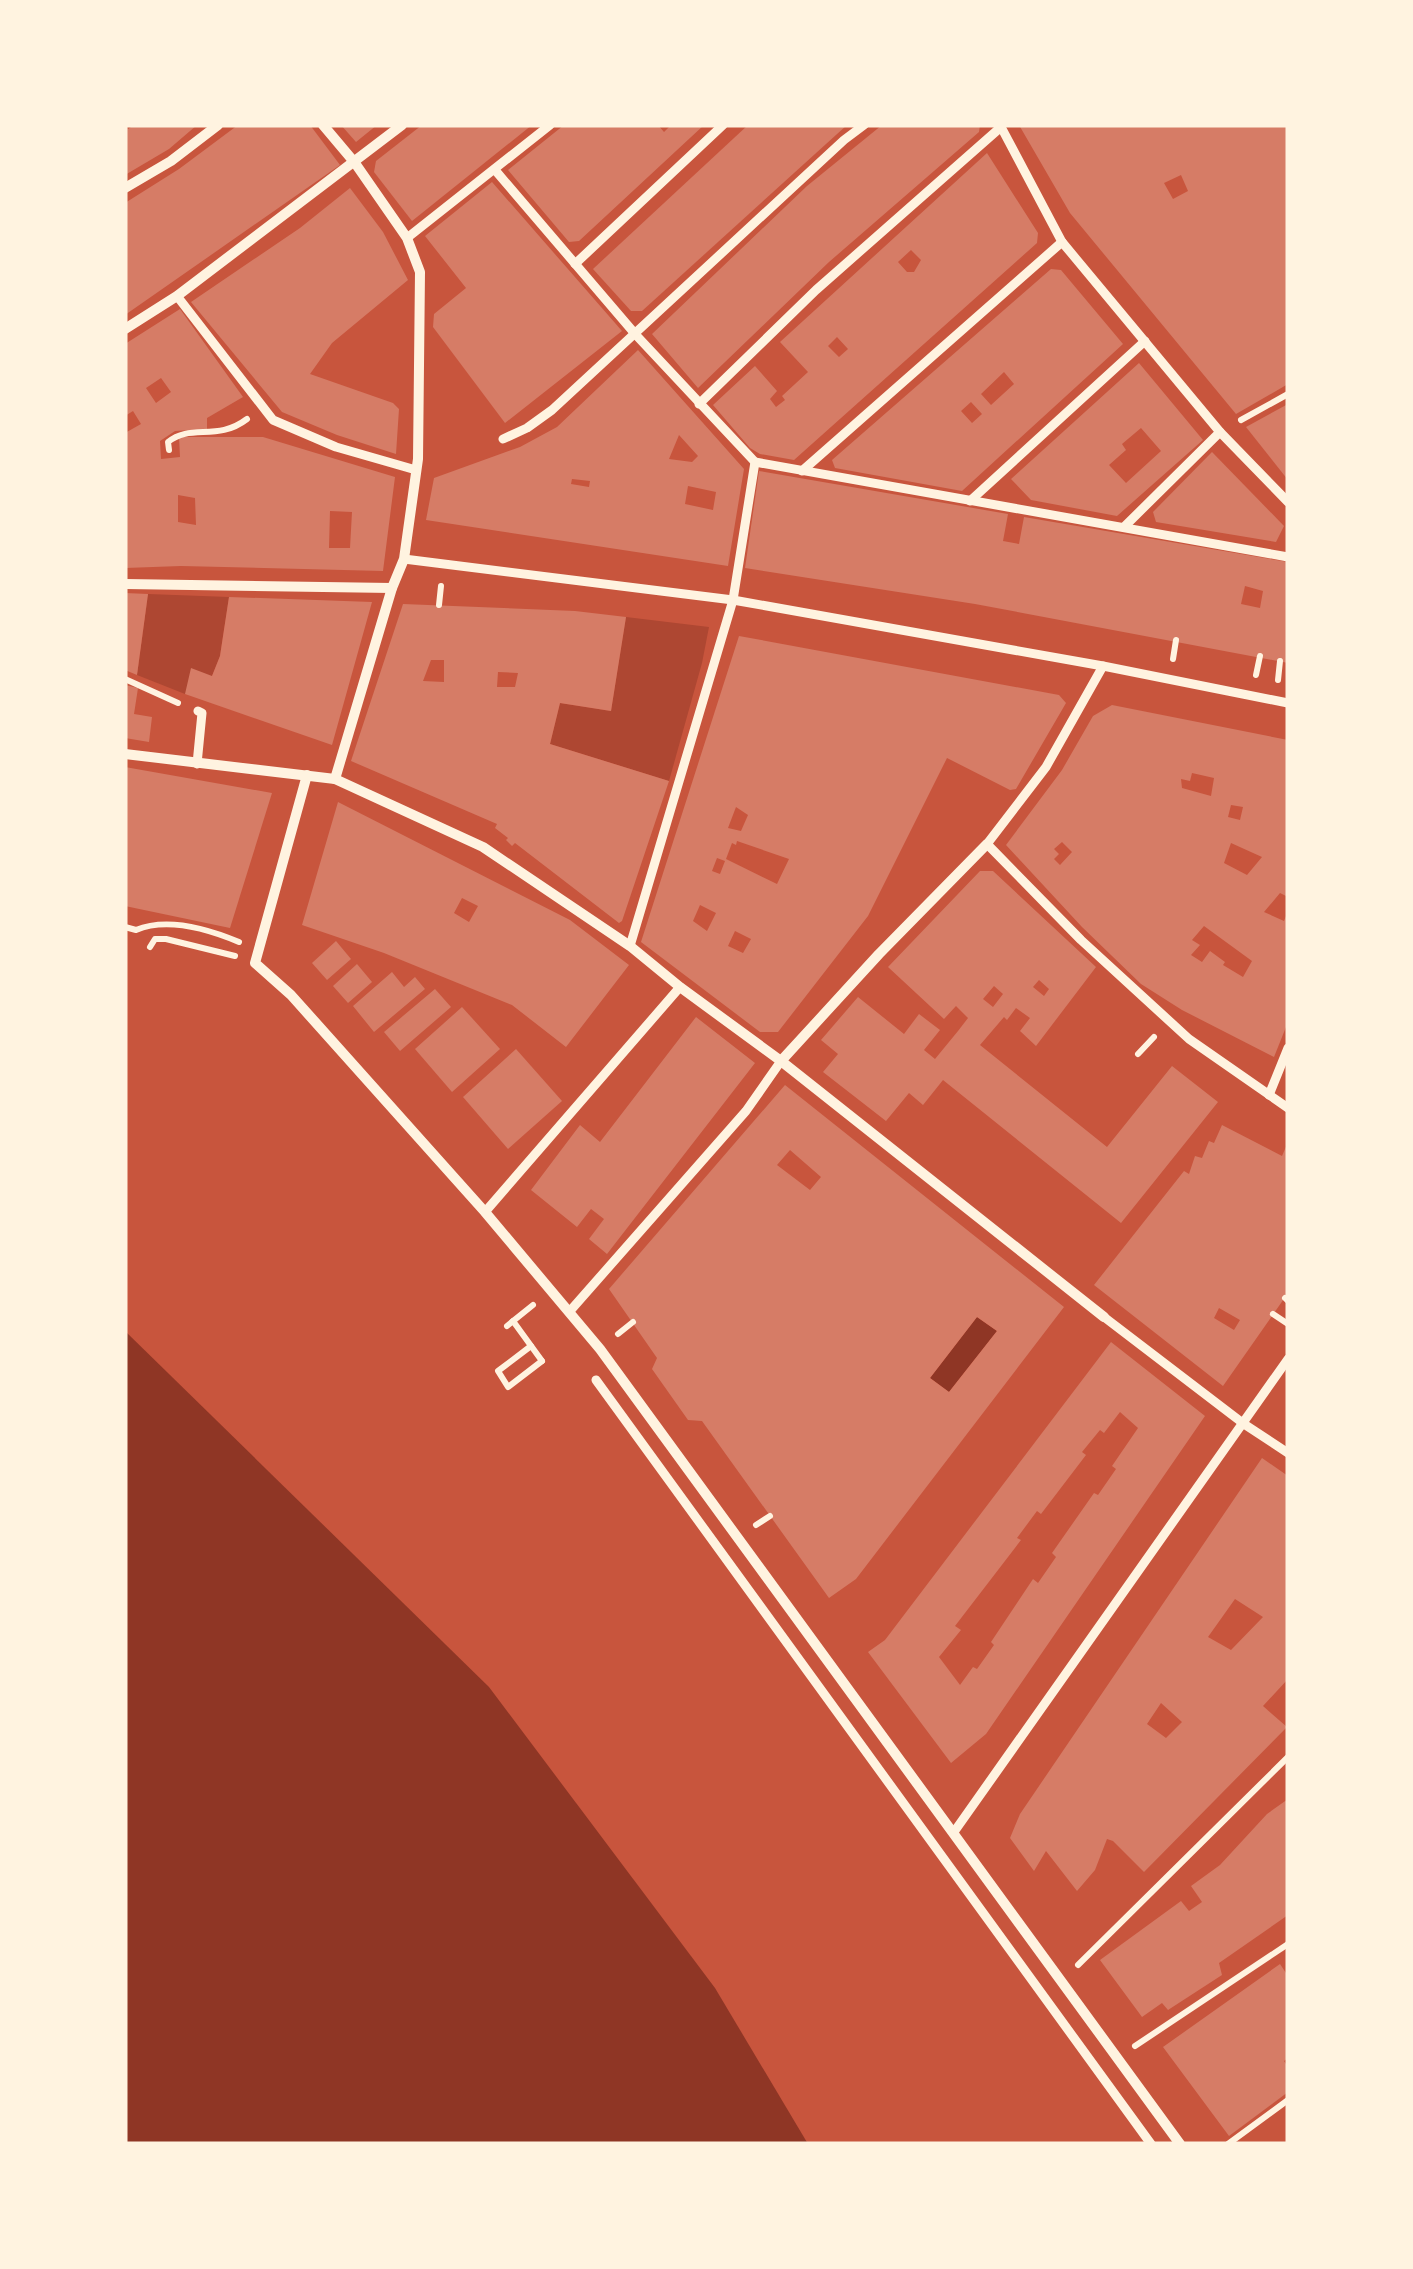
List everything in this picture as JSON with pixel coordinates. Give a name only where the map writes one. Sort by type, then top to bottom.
[{"type":"street","points":[[125,188],[171,161],[218,125]]},
{"type":"street","points":[[324,125],[407,238],[420,272],[416,470],[404,560],[392,588],[335,779]]},
{"type":"street","points":[[125,329],[178,296],[402,125]]},
{"type":"street","points":[[407,238],[550,125]]},
{"type":"street","points":[[575,264],[724,125]]},
{"type":"street","points":[[503,438],[528,428],[552,410],[864,125]]},
{"type":"street","points":[[699,404],[816,290],[1000,126],[1062,242],[1220,432],[1288,502]]},
{"type":"street","points":[[494,170],[636,335],[755,462],[1288,557]]},
{"type":"street","points":[[802,471],[1062,242]]},
{"type":"street","points":[[178,296],[272,420],[336,447],[416,470]]},
{"type":"street","points":[[970,500],[1145,341]]},
{"type":"street","points":[[1124,527],[1220,432]]},
{"type":"street","points":[[630,946],[733,600],[755,462]]},
{"type":"street","points":[[404,560],[733,600],[1103,666],[1288,704]]},
{"type":"street","points":[[125,584],[392,588]]},
{"type":"street","points":[[570,1311],[746,1111],[781,1061],[987,844],[1046,768],[1103,666]]},
{"type":"street","points":[[198,711],[202,713],[198,764]]},
{"type":"street","points":[[125,754],[335,779],[483,847],[630,946],[781,1061],[950,1199],[1244,1424],[1288,1453]]},
{"type":"street","points":[[307,775],[255,963],[291,995],[570,1311],[1180,2144]]},
{"type":"street","points":[[987,844],[1081,940],[1190,1039],[1288,1108]]},
{"type":"street","points":[[485,1212],[680,987]]},
{"type":"street","points":[[1269,1095],[1288,1048]]},
{"type":"street","points":[[954,1832],[1288,1359]]},
{"type":"street","points":[[596,1380],[1151,2144]]},
{"type":"path","points":[[1220,432],[1288,394]]},
{"type":"path","points":[[169,450],[168,442],[178,434],[231,432],[263,407]]},
{"type":"path","points":[[125,679],[198,711]]},
{"type":"path","points":[[125,927],[136,930],[156,922],[172,924],[227,937],[260,951]]},
{"type":"path","points":[[150,948],[155,939],[166,939],[214,950]]},
{"type":"path","points":[[531,1346],[498,1371],[508,1387],[543,1363],[531,1346],[510,1324],[537,1301]]},
{"type":"path","points":[[1272,1314],[1288,1324]]},
{"type":"path","points":[[1063,1980],[1288,1757]]},
{"type":"path","points":[[1119,2057],[1288,1944]]},
{"type":"path","points":[[1228,2144],[1288,2100]]},
{"type":"shaded area","points":[[148,594],[229,597],[220,656],[212,676],[185,694],[137,675]]},
{"type":"shaded area","points":[[626,617],[709,627],[669,781],[550,744],[560,703],[611,711]]},
{"type":"shaded area","points":[[977,1317],[997,1331],[949,1392],[930,1378]]},
{"type":"shaded area","points":[[125,1331],[489,1687],[715,1988],[808,2144],[125,2144]]},
{"type":"building","points":[[125,125],[128,129],[134,125],[197,125],[169,149],[125,175]]},
{"type":"building","points":[[238,125],[310,125],[340,165],[125,315],[125,203]]},
{"type":"building","points":[[341,125],[377,125],[356,142]]},
{"type":"building","points":[[422,125],[532,125],[412,221],[374,172],[376,161]]},
{"type":"building","points":[[564,125],[658,125],[664,132],[671,125],[704,125],[579,241],[569,242],[508,170]]},
{"type":"building","points":[[748,125],[847,125],[642,311],[631,311],[593,269]]},
{"type":"building","points":[[882,125],[980,125],[979,132],[829,262],[698,388],[652,334],[807,186]]},
{"type":"building","points":[[1019,125],[1288,125],[1288,384],[1236,414],[1070,213]],"holes":[[[1181,175],[1188,191],[1173,199],[1164,183]]]},
{"type":"building","points":[[987,153],[1038,233],[1037,243],[794,460],[760,454],[750,448],[713,405],[755,366],[777,391],[770,399],[776,407],[785,400],[782,396],[808,372],[780,342]],"holes":[[[911,250],[921,260],[914,272],[907,272],[898,262]],[[837,337],[848,349],[839,357],[828,346]]]},
{"type":"building","points":[[492,182],[622,331],[505,423],[433,327],[434,314],[466,288],[425,236]]},
{"type":"building","points":[[350,188],[383,232],[408,280],[332,343],[310,374],[393,403],[399,409],[396,454],[282,412],[191,302],[300,228]]},
{"type":"building","points":[[1051,269],[1061,270],[1123,344],[962,491],[835,468],[832,460]],"holes":[[[1004,372],[1014,384],[991,405],[981,394]],[[971,402],[982,414],[972,423],[961,411]]]},
{"type":"building","points":[[180,309],[243,397],[207,418],[207,429],[175,431],[160,441],[161,459],[180,457],[179,437],[263,437],[395,477],[383,571],[125,568],[125,433],[141,424],[133,411],[125,416],[125,344]],"holes":[[[161,378],[171,392],[156,403],[146,388]],[[178,495],[195,498],[196,525],[178,522]],[[330,511],[352,512],[350,548],[329,548]]]},
{"type":"building","points":[[638,350],[744,469],[728,566],[426,520],[434,478],[520,447],[557,427]],"holes":[[[679,435],[698,456],[692,462],[669,459]],[[572,479],[590,481],[589,487],[571,484]],[[688,486],[716,492],[713,510],[685,504]]]},
{"type":"building","points":[[1139,363],[1203,440],[1117,516],[1031,500],[1011,479]],"holes":[[[1141,428],[1161,451],[1126,483],[1109,465],[1126,450],[1122,444]]]},
{"type":"building","points":[[1288,404],[1288,480],[1246,427]]},
{"type":"building","points":[[1212,452],[1284,526],[1276,542],[1156,522],[1153,512]]},
{"type":"building","points":[[759,471],[1008,514],[1003,541],[1019,544],[1024,517],[1288,562],[1288,663],[975,604],[745,568]],"holes":[[[1245,586],[1263,591],[1260,608],[1241,604]]]},
{"type":"building","points":[[125,593],[148,594],[137,675],[125,670]]},
{"type":"building","points":[[229,597],[372,602],[332,745],[185,694],[191,668],[212,676],[220,656]]},
{"type":"building","points":[[403,604],[575,611],[626,617],[611,711],[560,703],[550,744],[669,781],[619,923],[515,843],[512,846],[495,828],[497,824],[351,761]],"holes":[[[431,660],[444,660],[444,682],[423,681]],[[498,672],[518,673],[515,687],[497,687]]]},
{"type":"building","points":[[739,636],[1059,695],[1066,703],[1016,789],[1010,790],[947,758],[868,916],[778,1032],[760,1032],[641,942]],"holes":[[[736,807],[748,815],[741,831],[728,828]],[[737,841],[789,859],[777,884],[726,859],[732,843],[736,845]],[[717,858],[725,861],[720,874],[712,871]],[[700,905],[716,913],[707,931],[693,921]],[[735,931],[751,939],[743,953],[728,946]]]},
{"type":"building","points":[[125,685],[138,688],[134,714],[152,717],[149,742],[125,738]]},
{"type":"building","points":[[1112,705],[1288,740],[1288,897],[1280,893],[1264,912],[1284,921],[1288,911],[1288,1022],[1274,1057],[1182,1010],[1141,984],[1006,845],[1062,770],[1093,716]],"holes":[[[1192,773],[1214,778],[1211,796],[1182,788],[1181,779],[1190,781]],[[1231,805],[1243,807],[1240,820],[1228,817]],[[1062,842],[1072,852],[1060,865],[1054,859],[1059,854],[1054,849]],[[1231,843],[1262,857],[1247,875],[1224,863]],[[1204,926],[1252,961],[1243,977],[1210,951],[1202,962],[1191,955],[1200,945],[1192,940]]]},
{"type":"building","points":[[125,767],[272,793],[230,928],[125,906]]},
{"type":"building","points":[[338,802],[570,920],[629,965],[566,1047],[512,1005],[384,953],[302,925]],"holes":[[[462,898],[478,906],[469,922],[454,913]]]},
{"type":"building","points":[[980,871],[993,871],[1096,967],[1036,1046],[1020,1031],[1030,1018],[1016,1008],[980,1045],[1107,1147],[1172,1066],[1218,1102],[1121,1223],[943,1080],[923,1105],[909,1093],[886,1121],[823,1072],[838,1054],[821,1040],[858,997],[904,1034],[919,1014],[940,1030],[924,1050],[935,1059],[968,1018],[956,1006],[944,1019],[888,967]],"holes":[[[1039,980],[1049,989],[1044,996],[1033,987]],[[994,986],[1003,994],[993,1007],[983,999]]]},
{"type":"building","points":[[336,941],[351,959],[327,980],[312,963]]},
{"type":"building","points":[[357,964],[372,982],[348,1003],[333,986]]},
{"type":"building","points":[[392,972],[404,987],[415,977],[425,989],[374,1032],[353,1006]]},
{"type":"building","points":[[435,989],[451,1007],[400,1051],[384,1032]]},
{"type":"building","points":[[462,1007],[500,1049],[452,1092],[415,1049]]},
{"type":"building","points":[[696,1017],[755,1063],[607,1254],[589,1239],[604,1219],[591,1209],[577,1227],[531,1190],[580,1125],[600,1142]]},
{"type":"building","points":[[516,1049],[562,1101],[508,1149],[463,1097]]},
{"type":"building","points":[[785,1085],[1064,1307],[856,1579],[829,1598],[702,1421],[688,1420],[652,1369],[657,1358],[609,1289]],"holes":[[[790,1150],[821,1177],[810,1190],[777,1165]],[[977,1317],[997,1331],[949,1392],[930,1378]]]},
{"type":"building","points":[[1222,1125],[1282,1156],[1288,1142],[1288,1293],[1223,1386],[1094,1285],[1184,1171],[1189,1174],[1195,1156],[1202,1158],[1209,1141],[1214,1143]],"holes":[[[1219,1308],[1240,1320],[1234,1330],[1214,1318]]]},
{"type":"building","points":[[1111,1342],[1205,1416],[986,1734],[951,1763],[868,1652],[885,1640]],"holes":[[[1120,1412],[1138,1428],[1112,1466],[1116,1469],[1052,1553],[1056,1557],[1038,1583],[1033,1579],[991,1642],[994,1645],[960,1685],[939,1657],[961,1630],[955,1626],[1021,1540],[1017,1538],[1037,1511],[1041,1514],[1086,1455],[1082,1452],[1100,1430],[1104,1433]]]},
{"type":"building","points":[[1262,1458],[1288,1476],[1288,1679],[1263,1706],[1287,1727],[1144,1872],[1107,1839],[1095,1870],[1077,1891],[1046,1851],[1034,1871],[1010,1838],[1020,1814]],"holes":[[[1235,1599],[1263,1617],[1231,1650],[1208,1637]],[[1161,1703],[1182,1722],[1166,1738],[1147,1724]]]},
{"type":"building","points":[[1288,1799],[1288,1915],[1219,1963],[1222,1975],[1168,2010],[1162,2003],[1142,2017],[1100,1960],[1181,1901],[1189,1911],[1202,1902],[1191,1886],[1220,1865],[1267,1814]]},
{"type":"building","points":[[1280,1964],[1288,1976],[1288,2058],[1284,2061],[1288,2067],[1288,2092],[1229,2136],[1163,2047]]}]
